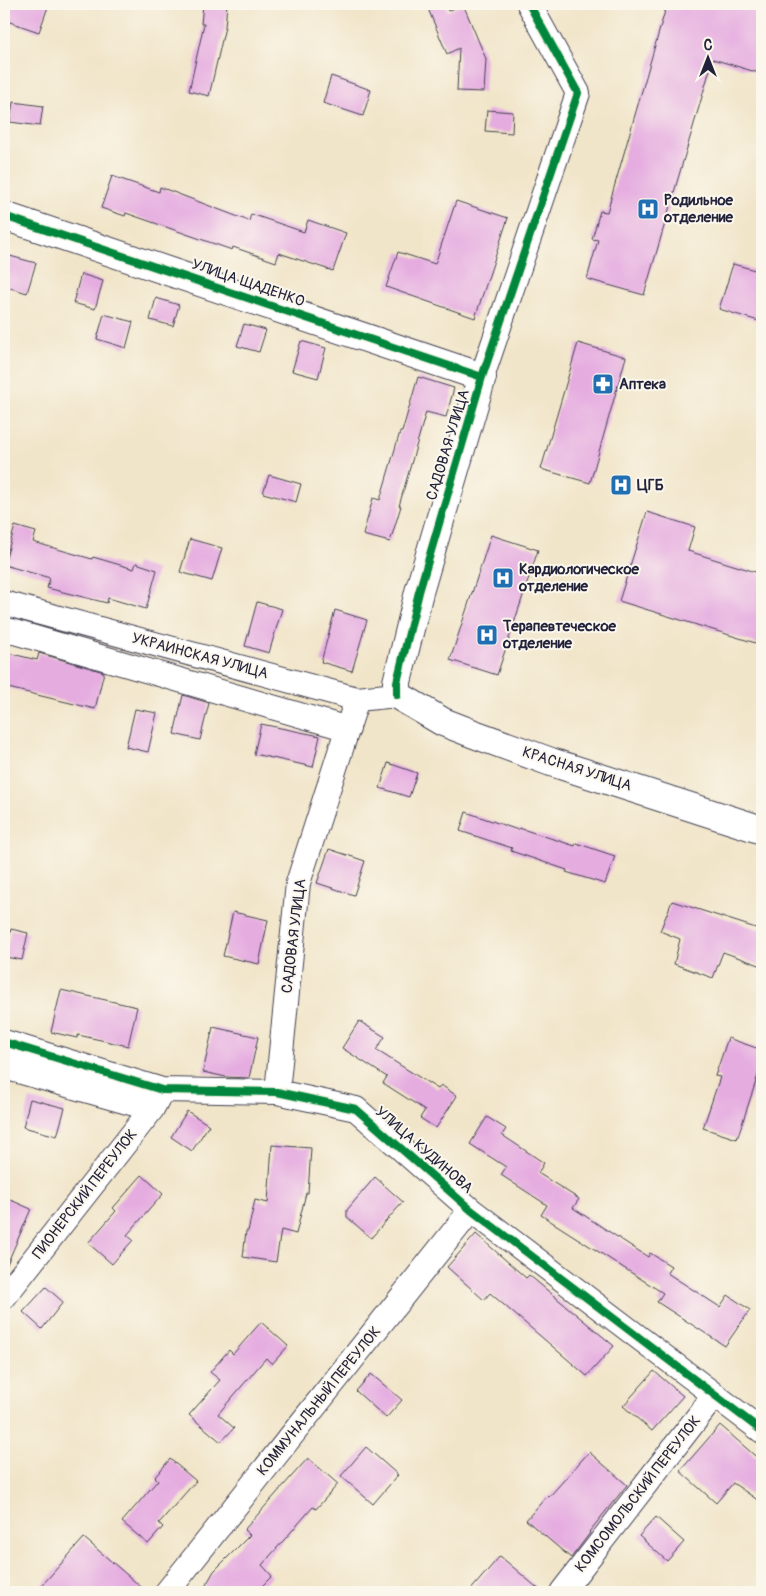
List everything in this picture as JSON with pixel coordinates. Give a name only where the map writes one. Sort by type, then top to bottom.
[{"type":"street","name":"САДОВАЯ УЛИЦА","points":[[397,695],[397,682],[419,592],[482,378],[578,93],[529,4]]},
{"type":"street","name":"УЛИЦА ЩАДЕНКО","points":[[4,216],[482,378]]},
{"type":"street","name":"УКРАИНСКАЯ УЛИЦА","points":[[4,603],[357,699],[397,695]]},
{"type":"street","name":"УКРАИНСКАЯ УЛИЦА","points":[[4,629],[348,729]]},
{"type":"street","name":"КРАСНАЯ УЛИЦА","points":[[397,695],[443,722],[474,734],[551,762],[762,830]]},
{"type":"street","name":"САДОВАЯ УЛИЦА","points":[[277,1092],[298,883],[357,699]]},
{"type":"street","name":"УЛИЦА КУДИНОВА","points":[[4,1042],[157,1099]]},
{"type":"street","name":"УЛИЦА КУДИНОВА","points":[[4,1067],[157,1099],[277,1092],[356,1109],[472,1210],[762,1431]]},
{"type":"street","name":"ПИОНЕРСКИЙ ПЕРЕУЛОК","points":[[4,1297],[157,1099]]},
{"type":"street","name":"КОММУНАЛЬНЫЙ ПЕРЕУЛОК","points":[[167,1592],[472,1210]]},
{"type":"street","name":"КОМСОМОЛЬСКИЙ ПЕРЕУЛОК","points":[[562,1592],[714,1396]]},
{"type":"building","points":[[4,4],[49,4],[39,32],[4,20]]},
{"type":"building","points":[[203,4],[227,4],[225,27],[209,96],[189,91],[204,24],[201,24]]},
{"type":"building","points":[[426,4],[445,4],[448,11],[463,4],[486,59],[484,92],[457,91],[459,48],[447,54]]},
{"type":"building","points":[[667,4],[762,4],[762,74],[713,59],[644,295],[587,279],[598,240],[592,239],[600,211],[607,212]]},
{"type":"building","points":[[331,76],[371,90],[363,116],[323,103]]},
{"type":"building","points":[[13,102],[43,106],[40,126],[10,122]]},
{"type":"building","points":[[487,110],[513,112],[512,133],[485,131]]},
{"type":"building","points":[[112,176],[159,192],[160,187],[249,221],[251,214],[304,232],[308,220],[346,233],[333,271],[279,253],[276,262],[233,247],[232,250],[126,213],[125,216],[101,208]]},
{"type":"building","points":[[456,201],[508,218],[475,318],[386,287],[398,252],[435,264]]},
{"type":"building","points":[[6,255],[36,263],[27,293],[4,286]]},
{"type":"building","points":[[733,264],[762,272],[762,322],[719,309]]},
{"type":"building","points":[[81,274],[103,281],[95,309],[73,303]]},
{"type":"building","points":[[156,298],[179,305],[173,326],[150,320]]},
{"type":"building","points":[[104,314],[133,322],[126,348],[97,339]]},
{"type":"building","points":[[244,324],[266,330],[259,352],[237,346]]},
{"type":"building","points":[[301,341],[326,348],[318,378],[292,371]]},
{"type":"building","points":[[578,343],[626,357],[590,483],[541,469]]},
{"type":"building","points":[[418,377],[454,388],[446,417],[426,412],[390,542],[363,535],[373,498],[380,500]]},
{"type":"building","points":[[269,475],[301,484],[296,502],[263,493]]},
{"type":"building","points":[[647,512],[695,527],[688,551],[762,574],[762,645],[619,601]]},
{"type":"building","points":[[15,526],[36,532],[33,542],[134,569],[136,563],[157,570],[146,609],[108,598],[107,603],[47,588],[50,578],[4,565]]},
{"type":"building","points":[[491,535],[538,550],[497,675],[450,660]]},
{"type":"building","points":[[190,539],[222,548],[212,581],[180,572]]},
{"type":"building","points":[[257,602],[282,609],[269,653],[245,646]]},
{"type":"building","points":[[335,610],[367,620],[352,671],[321,662]]},
{"type":"building","points":[[4,652],[37,660],[39,653],[104,672],[95,709],[4,687]]},
{"type":"building","points":[[183,695],[209,703],[200,740],[174,734]]},
{"type":"building","points":[[135,709],[157,713],[148,752],[126,747]]},
{"type":"building","points":[[261,724],[320,736],[313,767],[254,754]]},
{"type":"building","points":[[388,763],[417,773],[409,797],[380,788]]},
{"type":"building","points":[[466,812],[518,830],[519,828],[575,846],[576,843],[615,856],[605,884],[566,872],[567,870],[511,851],[512,848],[460,831]]},
{"type":"building","points":[[329,849],[365,861],[354,895],[317,883]]},
{"type":"building","points":[[672,901],[762,930],[762,966],[723,952],[713,978],[674,964],[680,939],[660,931]]},
{"type":"building","points":[[233,912],[268,920],[259,964],[223,956]]},
{"type":"building","points":[[11,929],[28,933],[22,960],[5,957]]},
{"type":"building","points":[[61,990],[137,1007],[128,1046],[78,1035],[77,1038],[51,1032]]},
{"type":"building","points":[[359,1021],[385,1037],[376,1050],[438,1089],[441,1085],[457,1096],[436,1128],[420,1118],[425,1110],[383,1083],[387,1077],[342,1048]]},
{"type":"building","points":[[213,1027],[258,1037],[249,1078],[226,1077],[203,1072]]},
{"type":"building","points":[[728,1038],[762,1050],[762,1063],[737,1139],[703,1128],[720,1077],[715,1076]]},
{"type":"building","points":[[30,1099],[65,1108],[57,1136],[23,1127]]},
{"type":"building","points":[[187,1111],[209,1125],[192,1151],[171,1137]]},
{"type":"building","points":[[487,1117],[506,1129],[502,1135],[544,1163],[538,1173],[579,1199],[573,1208],[648,1257],[650,1253],[671,1266],[667,1273],[720,1307],[728,1295],[750,1310],[725,1346],[657,1302],[663,1293],[541,1215],[547,1205],[501,1175],[506,1167],[470,1144]]},
{"type":"building","points":[[272,1145],[311,1148],[308,1193],[306,1193],[296,1234],[281,1230],[276,1262],[243,1257],[246,1231],[248,1231],[255,1200],[268,1203]]},
{"type":"building","points":[[142,1175],[163,1194],[127,1235],[133,1240],[112,1264],[88,1243],[116,1211],[113,1208]]},
{"type":"building","points":[[375,1177],[403,1202],[371,1238],[347,1217],[347,1210]]},
{"type":"building","points":[[4,1197],[31,1209],[4,1271]]},
{"type":"building","points":[[476,1234],[526,1278],[529,1275],[614,1346],[587,1376],[490,1293],[484,1300],[447,1267]]},
{"type":"building","points":[[46,1287],[63,1302],[42,1329],[23,1312]]},
{"type":"building","points":[[261,1322],[288,1346],[272,1364],[266,1358],[218,1414],[234,1428],[221,1442],[189,1415],[220,1380],[210,1372],[229,1350],[233,1354]]},
{"type":"building","points":[[654,1371],[683,1396],[652,1431],[623,1406]]},
{"type":"building","points":[[371,1374],[402,1400],[386,1418],[356,1391]]},
{"type":"building","points":[[720,1425],[762,1462],[762,1503],[733,1483],[716,1503],[680,1471]]},
{"type":"building","points":[[366,1447],[398,1475],[373,1504],[341,1476]]},
{"type":"building","points":[[589,1452],[627,1485],[589,1532],[571,1558],[526,1520]]},
{"type":"building","points":[[308,1458],[338,1484],[316,1509],[313,1507],[262,1565],[272,1576],[256,1592],[202,1592],[214,1571],[250,1535],[244,1530]]},
{"type":"building","points":[[170,1459],[196,1481],[159,1523],[163,1527],[148,1544],[122,1522],[158,1480],[155,1477]]},
{"type":"building","points":[[656,1517],[684,1542],[667,1561],[639,1536]]},
{"type":"building","points":[[84,1538],[147,1592],[36,1592]]},
{"type":"building","points":[[500,1556],[542,1592],[469,1592]]},
{"type":"cycle path","points":[[397,695],[397,682],[419,592],[482,377],[578,93],[529,4]]},
{"type":"cycle path","points":[[4,216],[482,377]]},
{"type":"cycle path","points":[[4,1042],[162,1090],[277,1092],[356,1109],[471,1210],[762,1431]]},
{"type":"place","name":"Родильное отделение","points":[[648,209]]},
{"type":"place","name":"Аптека","points":[[603,384]]},
{"type":"place","name":"ЦГБ","points":[[621,485]]},
{"type":"place","name":"Кардиологическое отделение","points":[[503,578]]},
{"type":"place","name":"Терапевтеческое отделение","points":[[487,635]]}]
